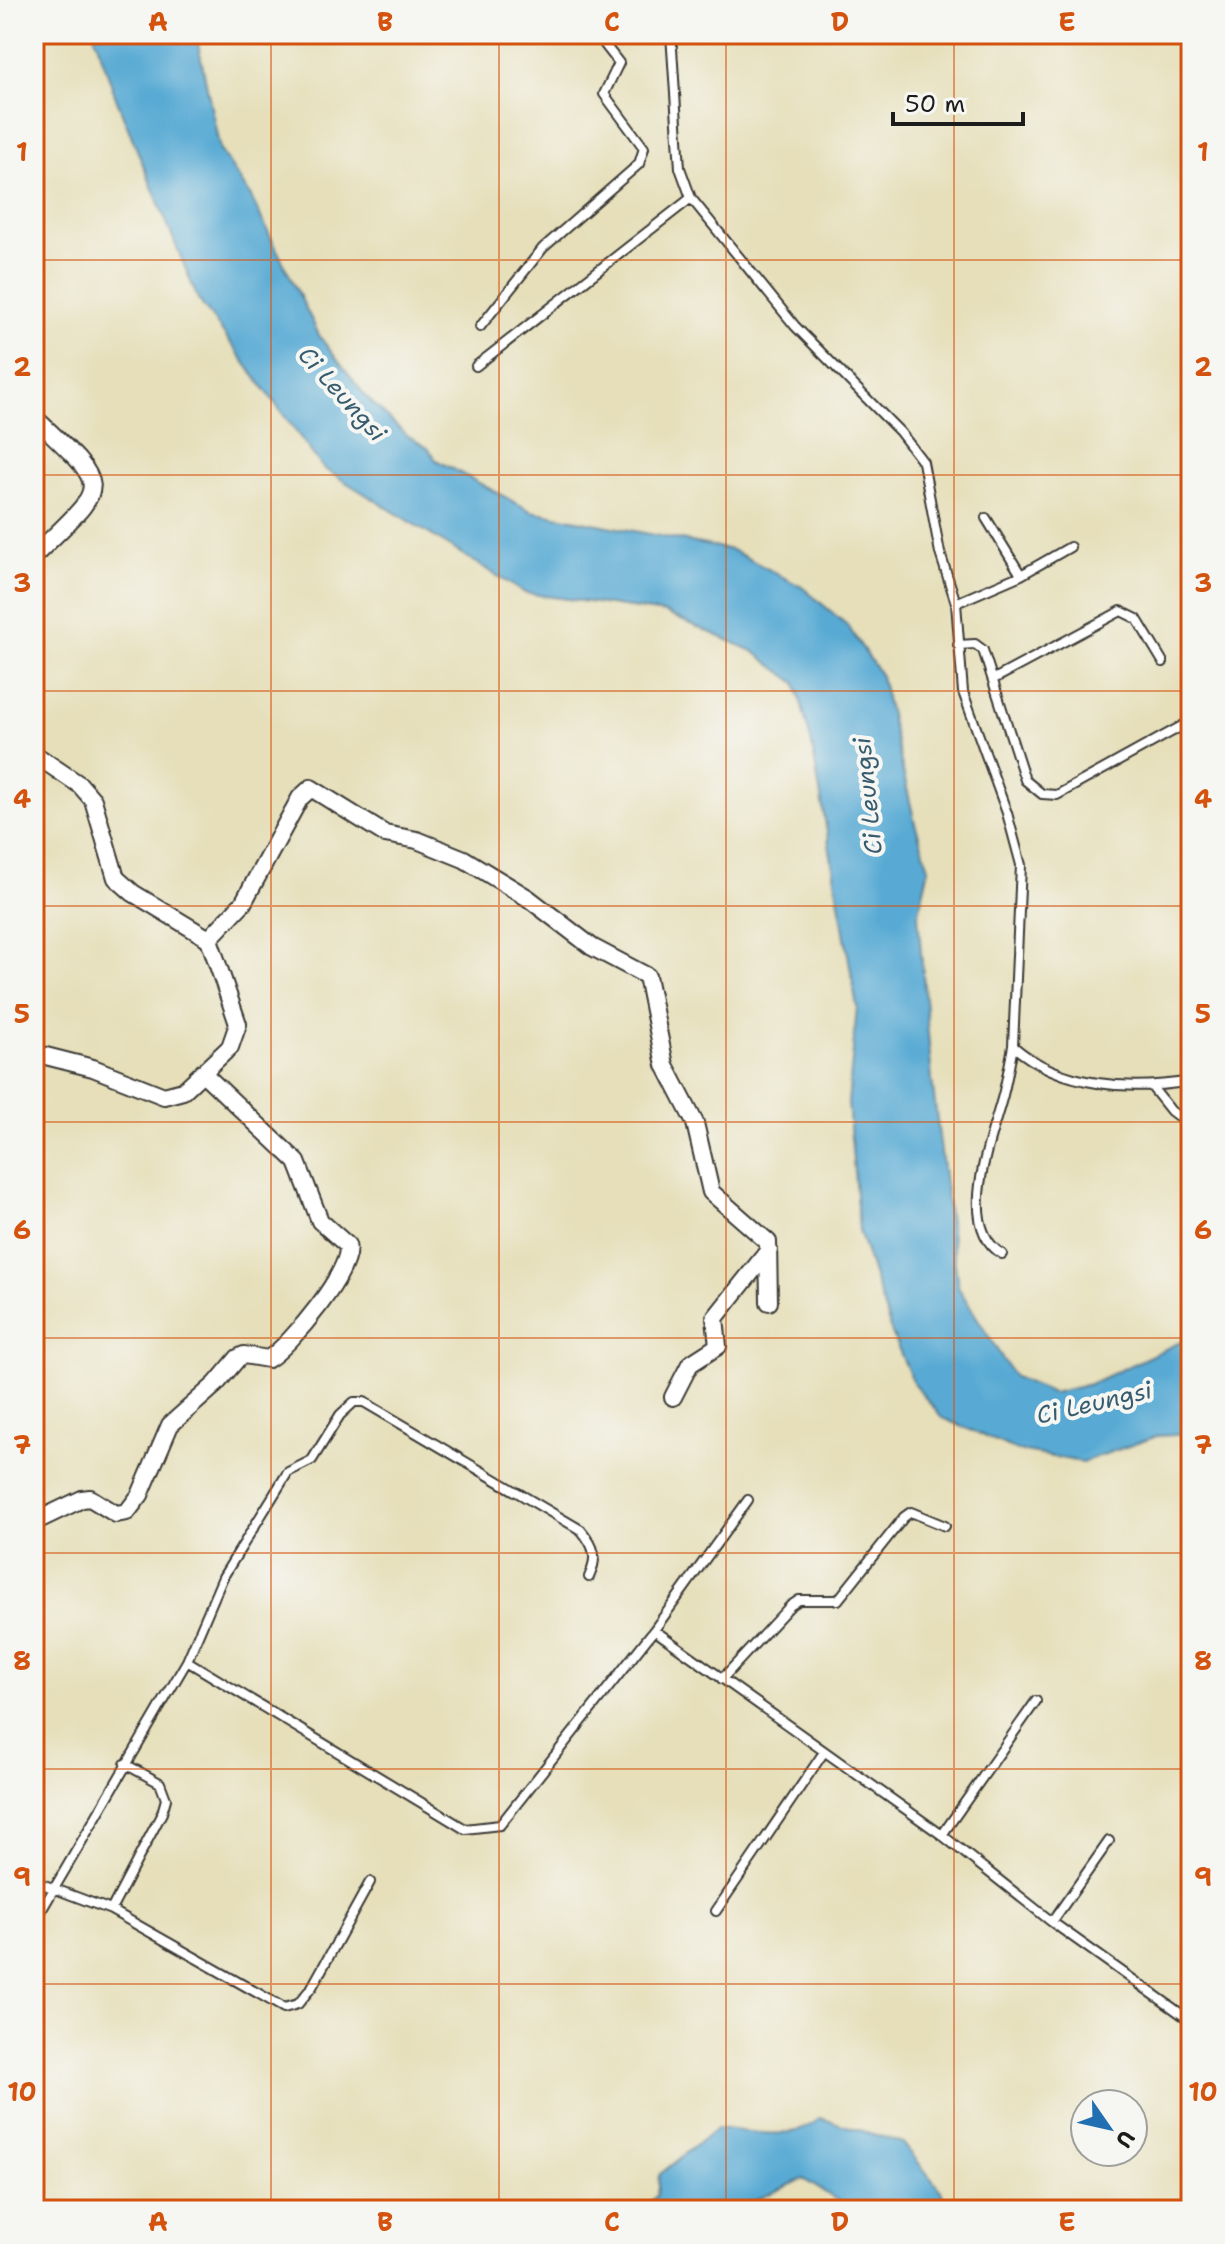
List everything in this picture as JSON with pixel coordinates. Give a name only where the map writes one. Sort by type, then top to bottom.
[{"type":"street","points":[[34,417],[91,473],[94,487],[88,502],[34,556]]},
{"type":"street","points":[[34,754],[80,785],[93,800],[116,878],[133,893],[209,939],[238,1024],[230,1047],[204,1074],[183,1091],[164,1096],[93,1068],[34,1053]]},
{"type":"street","points":[[209,939],[243,903],[300,798],[311,788],[385,834],[417,840],[464,859],[528,898],[592,947],[647,976],[665,1065],[695,1123],[711,1192],[765,1238],[769,1250],[769,1302]]},
{"type":"street","points":[[34,1522],[90,1498],[116,1514],[127,1512],[140,1495],[170,1425],[216,1384],[238,1358],[244,1355],[268,1359],[285,1348],[307,1323],[347,1260],[347,1245],[320,1221],[310,1203],[297,1162],[204,1074]]},
{"type":"street","points":[[673,1397],[690,1364],[718,1346],[715,1318],[769,1250]]},
{"type":"lane","points":[[480,327],[543,248],[639,164],[644,148],[604,94],[619,63],[605,45],[602,34]]},
{"type":"lane","points":[[671,34],[680,168],[691,198],[795,326],[914,447],[923,462],[940,553],[956,603],[963,692],[1007,813],[1021,865],[1013,1046],[984,1164],[979,1210],[988,1243],[1002,1254]]},
{"type":"lane","points":[[476,366],[691,198]]},
{"type":"lane","points":[[986,518],[1021,575]]},
{"type":"lane","points":[[956,603],[1021,575],[1070,547]]},
{"type":"lane","points":[[994,679],[1121,611],[1137,619],[1163,662]]},
{"type":"lane","points":[[958,645],[975,644],[983,650],[1025,780],[1047,796],[1057,795],[1191,721]]},
{"type":"lane","points":[[1013,1046],[1042,1066],[1093,1082],[1151,1086],[1191,1081]]},
{"type":"lane","points":[[1151,1086],[1171,1111],[1191,1126]]},
{"type":"lane","points":[[34,1923],[187,1661],[223,1577],[288,1472],[312,1460],[340,1415],[354,1402],[364,1402],[581,1530],[595,1552],[589,1577]]},
{"type":"lane","points":[[187,1661],[465,1829],[500,1825],[654,1630],[748,1500]]},
{"type":"lane","points":[[722,1679],[790,1606],[799,1600],[838,1600],[911,1512],[945,1526]]},
{"type":"lane","points":[[654,1630],[942,1835],[1052,1922],[1191,2021]]},
{"type":"lane","points":[[942,1835],[1036,1701]]},
{"type":"lane","points":[[716,1911],[824,1752]]},
{"type":"lane","points":[[111,1910],[162,1813],[166,1799],[160,1783],[125,1764]]},
{"type":"lane","points":[[1052,1922],[1109,1841]]},
{"type":"lane","points":[[34,1881],[111,1910],[284,2008],[298,2004],[312,1987],[370,1882]]},
{"type":"lane","points":[[1183,2210],[1191,2178]]},
{"type":"water","name":"Ci Leungsi","points":[[94,34],[196,34],[220,150],[250,195],[320,337],[367,398],[406,435],[428,448],[436,460],[531,511],[732,550],[802,587],[847,625],[881,676],[915,823],[929,868],[918,916],[932,1080],[958,1287],[1014,1377],[1053,1393],[1090,1384],[1191,1337],[1191,1434],[1158,1436],[1082,1462],[1019,1451],[942,1418],[914,1384],[892,1334],[859,1230],[848,1103],[857,1007],[812,745],[796,683],[753,651],[665,613],[525,593],[323,468],[198,299],[117,101]]},
{"type":"water","points":[[820,2118],[903,2143],[941,2191],[948,2210],[853,2210],[803,2179],[734,2210],[643,2210],[657,2195],[659,2175],[717,2128],[785,2133],[810,2126]]}]
